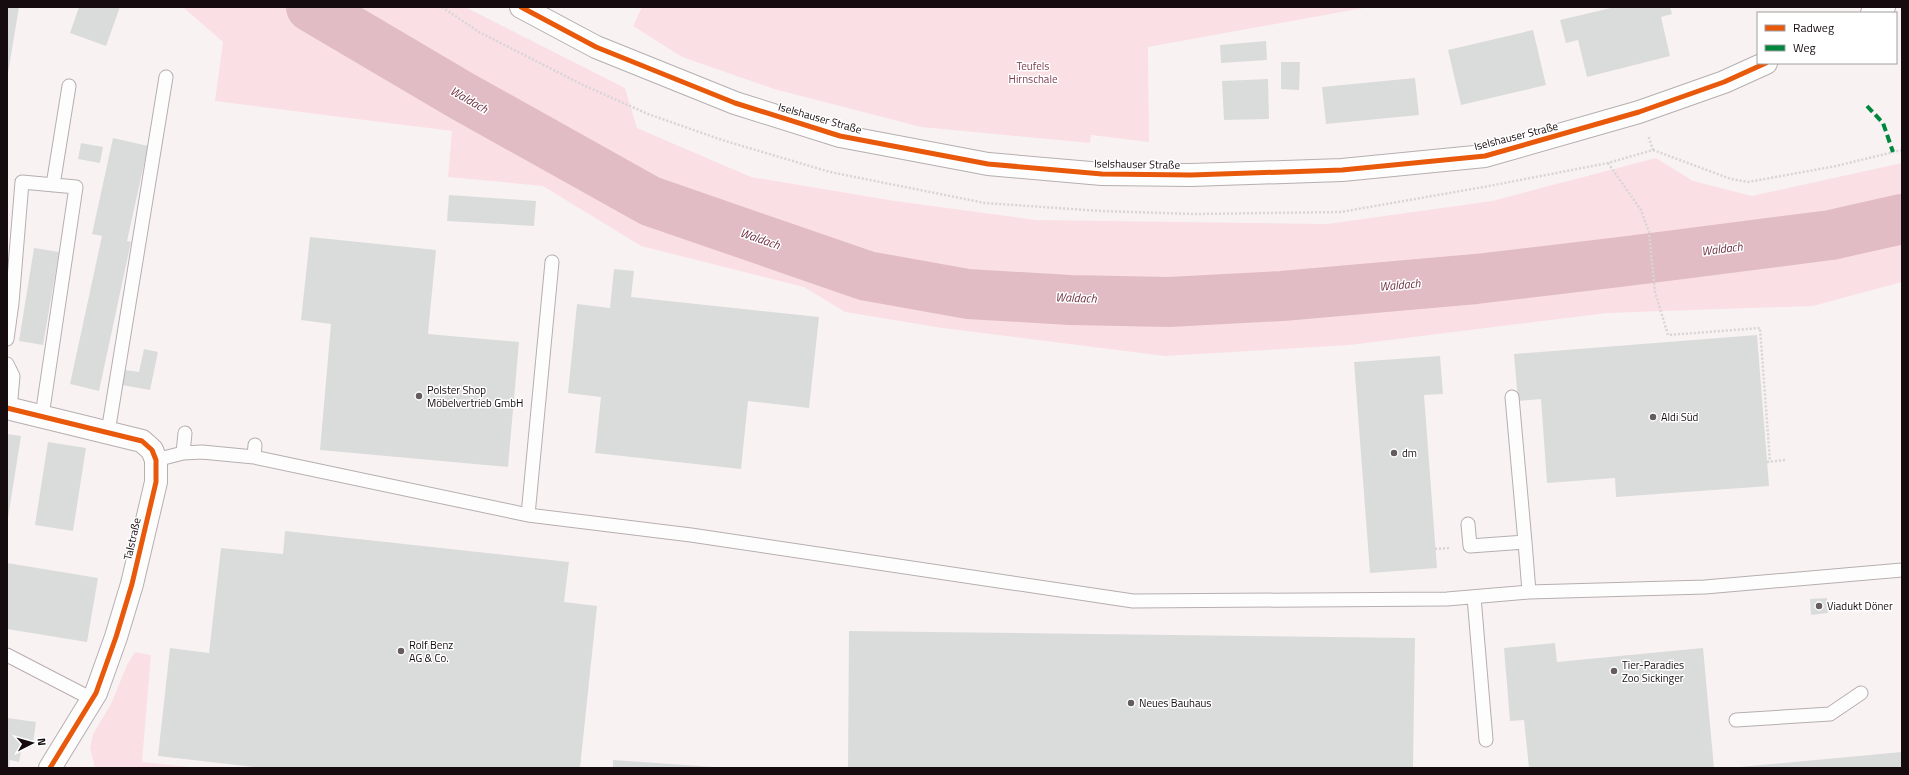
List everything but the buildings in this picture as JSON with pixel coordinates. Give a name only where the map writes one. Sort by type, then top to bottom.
[{"type":"street","name":"Iselshauser Straße","points":[[521,7],[603,50],[735,103],[840,136],[988,164],[1102,174],[1191,175],[1342,170],[1485,156],[1639,112],[1724,82],[1764,64]]},
{"type":"street","points":[[1874,12],[1884,7]]},
{"type":"street","points":[[8,408],[142,441],[152,450],[156,460]]},
{"type":"street","name":"Talstraße","points":[[50,768],[92,699],[116,637],[132,584],[156,482],[156,460]]},
{"type":"lane","points":[[108,432],[166,77]]},
{"type":"lane","points":[[53,185],[69,86]]},
{"type":"lane","points":[[7,339],[12,304],[22,182],[76,187],[42,416]]},
{"type":"lane","points":[[528,515],[552,262]]},
{"type":"lane","points":[[7,364],[13,376],[8,408]]},
{"type":"lane","points":[[1512,397],[1529,592]]},
{"type":"lane","points":[[183,454],[185,433]]},
{"type":"lane","points":[[156,460],[183,454],[202,452],[254,451],[528,515],[699,536],[1132,601],[1447,599],[1529,592],[1705,587],[1902,570]]},
{"type":"lane","points":[[1468,524],[1470,546],[1525,542]]},
{"type":"lane","points":[[1474,597],[1486,740]]},
{"type":"lane","points":[[7,654],[92,699]]},
{"type":"lane","points":[[1736,720],[1830,714],[1861,693]]},
{"type":"path","points":[[1654,150],[1731,179],[1748,182],[1836,166],[1902,150]]},
{"type":"path","points":[[1608,163],[1641,210],[1650,232],[1655,292],[1668,335],[1760,328],[1769,462],[1786,460]]},
{"type":"green space","points":[[183,7],[465,7],[625,88],[637,128],[751,177],[895,201],[1036,220],[1327,224],[1492,201],[1656,158],[1693,181],[1752,196],[1902,163],[1902,282],[1813,306],[1607,313],[1350,345],[1165,356],[942,328],[845,312],[804,287],[641,246],[543,186],[448,177],[452,131],[215,101],[223,42]]},
{"type":"green space","name":"Teufels Hirnschale","points":[[642,7],[1369,7],[1148,47],[1149,142],[1091,135],[1090,143],[921,127],[774,89],[682,57],[633,26]]},
{"type":"green space","points":[[135,652],[151,655],[142,762],[200,768],[95,768],[90,748],[93,734],[111,704],[127,665]]},
{"type":"waterway","name":"Waldach","points":[[311,7],[462,96],[650,201],[867,276],[968,294],[1070,300],[1169,302],[1282,296],[1476,279],[1628,261],[1831,235],[1902,219]]},
{"type":"marked path","points":[[1867,106],[1883,123],[1893,152]]},
{"type":"cycle path","points":[[521,7],[596,47],[735,103],[840,136],[988,164],[1102,174],[1191,175],[1342,170],[1485,156],[1639,112],[1724,82],[1764,64]]},
{"type":"cycle path","points":[[7,408],[142,441],[152,450],[156,460],[156,482],[132,584],[116,637],[96,693],[50,768]]},
{"type":"place","name":"Polster Shop Möbelvertrieb GmbH","points":[[419,396]]},
{"type":"place","name":"Aldi Süd","points":[[1653,417]]},
{"type":"place","name":"dm","points":[[1394,453]]},
{"type":"place","name":"Viadukt Döner","points":[[1819,606]]},
{"type":"place","name":"Rolf Benz AG & Co.","points":[[401,651]]},
{"type":"place","name":"Tier-Paradies Zoo Sickinger","points":[[1614,671]]},
{"type":"place","name":"Neues Bauhaus","points":[[1131,703]]}]
